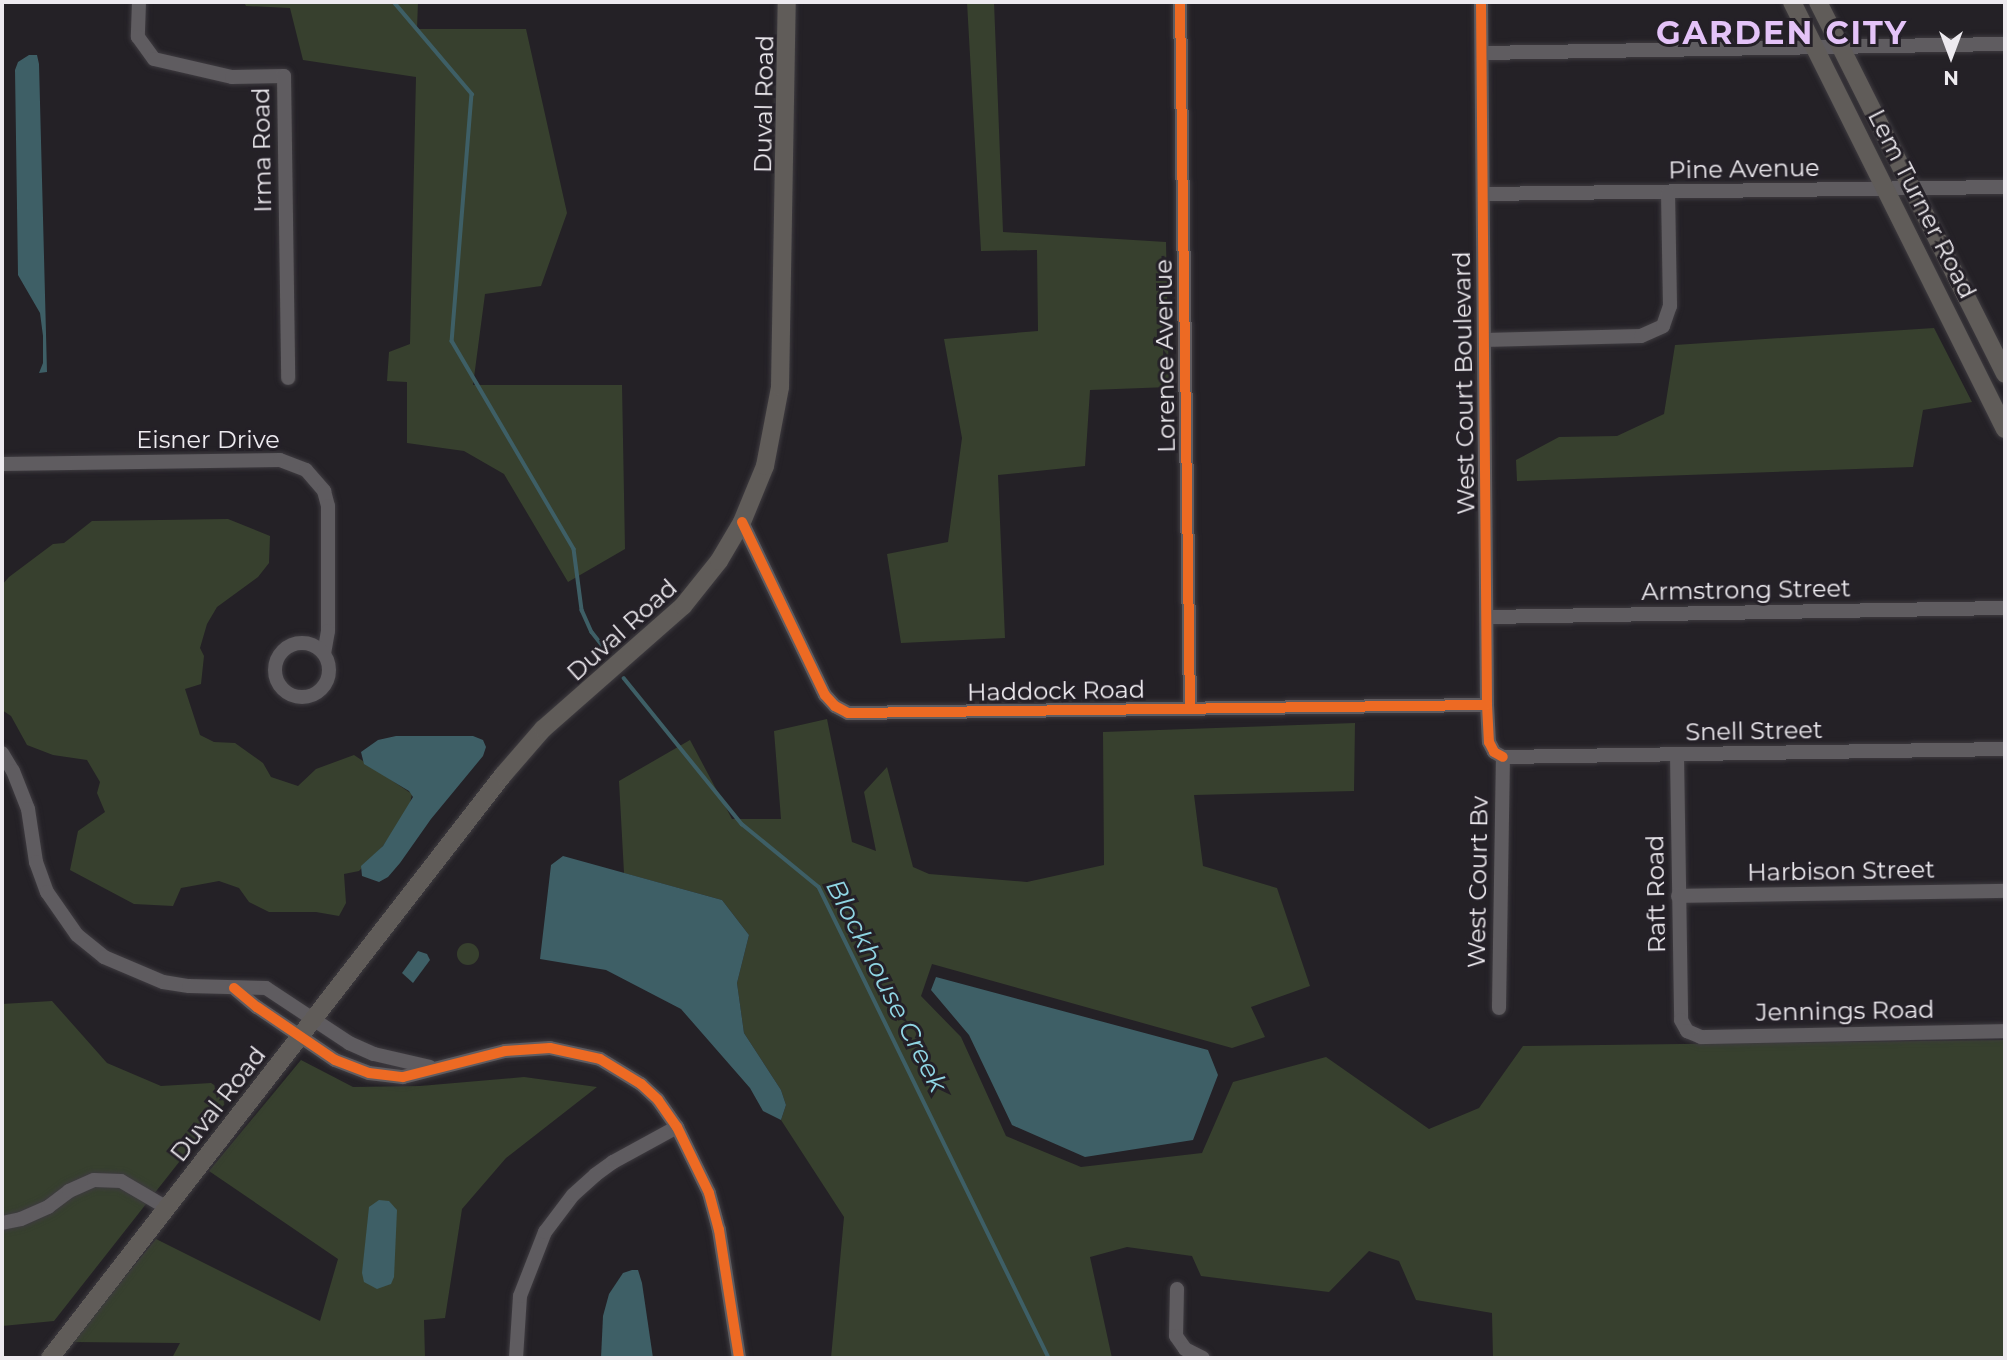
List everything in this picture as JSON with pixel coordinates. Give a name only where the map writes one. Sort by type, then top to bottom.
[{"type":"main road","name":"Duval Road","points":[[50,1358],[503,775],[543,729],[683,606],[719,561],[742,522],[765,466],[780,387],[787,2]]},
{"type":"main road","name":"Lem Turner Road","points":[[1792,2],[2000,402],[2005,429]]},
{"type":"main road","name":"Lem Turner Road","points":[[1818,2],[2005,374]]},
{"type":"street","name":"Irma Road","points":[[139,2],[138,37],[153,59],[232,77],[284,76],[288,378]]},
{"type":"street","name":"Lorence Avenue","points":[[1180,2],[1190,709]]},
{"type":"street","name":"West Court Boulevard","points":[[1481,2],[1487,705],[1489,742],[1494,752],[1503,757]]},
{"type":"street","points":[[1482,53],[2005,44]]},
{"type":"street","name":"Pine Avenue","points":[[1483,194],[2005,187]]},
{"type":"street","points":[[1484,340],[1641,336],[1663,326],[1671,306],[1668,193]]},
{"type":"street","name":"Eisner Drive","points":[[2,464],[280,460],[306,470],[324,491],[328,506],[328,631],[324,653]]},
{"type":"street","name":"Haddock Road","points":[[742,522],[825,695],[835,706],[848,713],[1487,705]]},
{"type":"street","name":"Armstrong Street","points":[[1488,617],[2005,608]]},
{"type":"street","name":"Snell Street","points":[[1503,757],[2005,749]]},
{"type":"street","points":[[2,753],[13,771],[28,809],[36,862],[47,892],[77,934],[104,957],[140,975],[189,986],[266,988],[374,1054],[439,1068]]},
{"type":"street","name":"Raft Road","points":[[1677,755],[1681,1020],[1687,1031]]},
{"type":"street","name":"West Court Bv","points":[[1499,1008],[1503,757]]},
{"type":"street","name":"Harbison Street","points":[[1678,896],[2005,891]]},
{"type":"street","points":[[234,988],[335,1060],[369,1073],[403,1077],[526,1048],[575,1051],[600,1059],[641,1084],[658,1100],[677,1127],[701,1174],[716,1214],[739,1358]]},
{"type":"street","name":"Jennings Road","points":[[1687,1031],[1701,1037],[2005,1031]]},
{"type":"street","points":[[516,1358],[520,1296],[545,1231],[573,1195],[595,1175],[613,1162],[677,1127]]},
{"type":"street","points":[[2,1223],[20,1219],[48,1207],[69,1191],[94,1180],[121,1181],[167,1208]]},
{"type":"street","points":[[1177,1289],[1176,1336],[1185,1349],[1203,1358]]},
{"type":"green space","points":[[244,2],[418,2],[417,29],[526,29],[567,213],[541,286],[485,294],[473,385],[622,385],[625,549],[568,582],[504,474],[464,451],[407,443],[407,382],[387,381],[389,352],[410,344],[416,77],[303,60],[290,8],[246,6]]},
{"type":"green space","points":[[967,2],[994,2],[1003,232],[1166,242],[1169,387],[1090,390],[1085,466],[998,475],[1005,638],[901,643],[887,554],[948,542],[962,438],[944,339],[1038,331],[1037,250],[981,251]]},
{"type":"green space","points":[[1934,328],[1972,402],[1923,410],[1913,467],[1517,481],[1516,460],[1559,437],[1617,436],[1664,414],[1675,345]]},
{"type":"green space","points":[[228,519],[270,536],[269,563],[258,577],[217,607],[207,624],[200,648],[204,656],[201,684],[185,689],[200,735],[214,742],[235,743],[263,763],[271,777],[298,786],[316,769],[354,755],[412,794],[409,808],[383,846],[359,871],[344,874],[346,903],[339,916],[316,912],[269,912],[249,902],[239,888],[219,881],[181,888],[173,906],[134,904],[70,870],[78,831],[105,812],[97,793],[100,782],[87,760],[53,755],[27,745],[11,716],[2,710],[2,585],[9,577],[53,544],[64,543],[92,521]]},
{"type":"green space","points":[[827,719],[852,842],[876,851],[864,792],[887,767],[913,867],[929,874],[1027,882],[1104,865],[1103,732],[1355,723],[1354,791],[1194,795],[1203,866],[1277,888],[1310,986],[1251,1007],[1265,1037],[1232,1048],[932,964],[921,996],[961,1037],[1006,1136],[1081,1167],[1202,1153],[1233,1082],[1326,1057],[1429,1129],[1479,1108],[1523,1046],[2005,1040],[2005,1358],[1493,1358],[1492,1313],[1416,1300],[1399,1261],[1369,1251],[1329,1292],[1201,1276],[1192,1256],[1127,1247],[1090,1257],[1112,1358],[831,1358],[844,1217],[781,1120],[786,1105],[781,1090],[744,1033],[737,983],[749,935],[722,900],[624,873],[619,781],[690,740],[732,819],[781,819],[774,731]]},
{"type":"green space","points":[[468,943],[476,946],[479,954],[476,962],[468,965],[460,962],[457,954],[460,946]]},
{"type":"green space","points":[[52,1001],[107,1063],[161,1086],[211,1083],[231,1096],[54,1321],[2,1326],[2,1004]]},
{"type":"green space","points":[[301,1060],[353,1087],[420,1086],[524,1077],[597,1087],[506,1158],[462,1209],[445,1318],[424,1320],[425,1358],[172,1358],[180,1343],[71,1342],[156,1239],[320,1321],[338,1259],[209,1171]]},
{"type":"water","points":[[29,55],[37,55],[39,64],[47,372],[39,373],[43,363],[40,313],[18,275],[15,70],[18,62]]},
{"type":"water","points":[[396,736],[473,736],[483,740],[486,747],[483,756],[431,819],[400,863],[388,877],[379,882],[362,876],[361,866],[383,846],[413,797],[409,791],[364,764],[361,752],[378,740]]},
{"type":"water","points":[[563,856],[722,900],[749,935],[737,983],[744,1033],[781,1090],[786,1105],[781,1120],[763,1111],[750,1088],[681,1009],[606,970],[540,959],[551,865]]},
{"type":"water","points":[[418,951],[427,954],[430,960],[413,983],[402,973]]},
{"type":"water","points":[[936,977],[1208,1050],[1218,1075],[1193,1140],[1085,1157],[1012,1125],[969,1035],[931,990]]},
{"type":"water","points":[[379,1200],[389,1201],[397,1210],[394,1277],[391,1284],[377,1289],[364,1282],[362,1273],[369,1207]]},
{"type":"water","points":[[638,1270],[642,1283],[653,1358],[601,1358],[603,1316],[609,1294],[623,1273]]},
{"type":"waterway","name":"Blockhouse Creek","points":[[394,2],[472,94],[452,341],[574,549],[582,610],[592,632],[607,651]]},
{"type":"waterway","name":"Blockhouse Creek","points":[[624,678],[742,824],[819,887],[1049,1358]]},
{"type":"cycle path","points":[[1180,2],[1190,709]]},
{"type":"cycle path","points":[[1481,2],[1487,705],[1489,742],[1494,752],[1503,757]]},
{"type":"cycle path","points":[[742,522],[825,695],[835,706],[848,713],[1487,705]]},
{"type":"cycle path","points":[[234,988],[257,1007],[335,1060],[369,1073],[403,1077],[505,1051],[550,1048],[600,1059],[641,1084],[658,1100],[677,1127],[709,1193],[719,1230],[739,1358]]},
{"type":"district","name":"GARDEN CITY","points":[[1782,33]]}]
